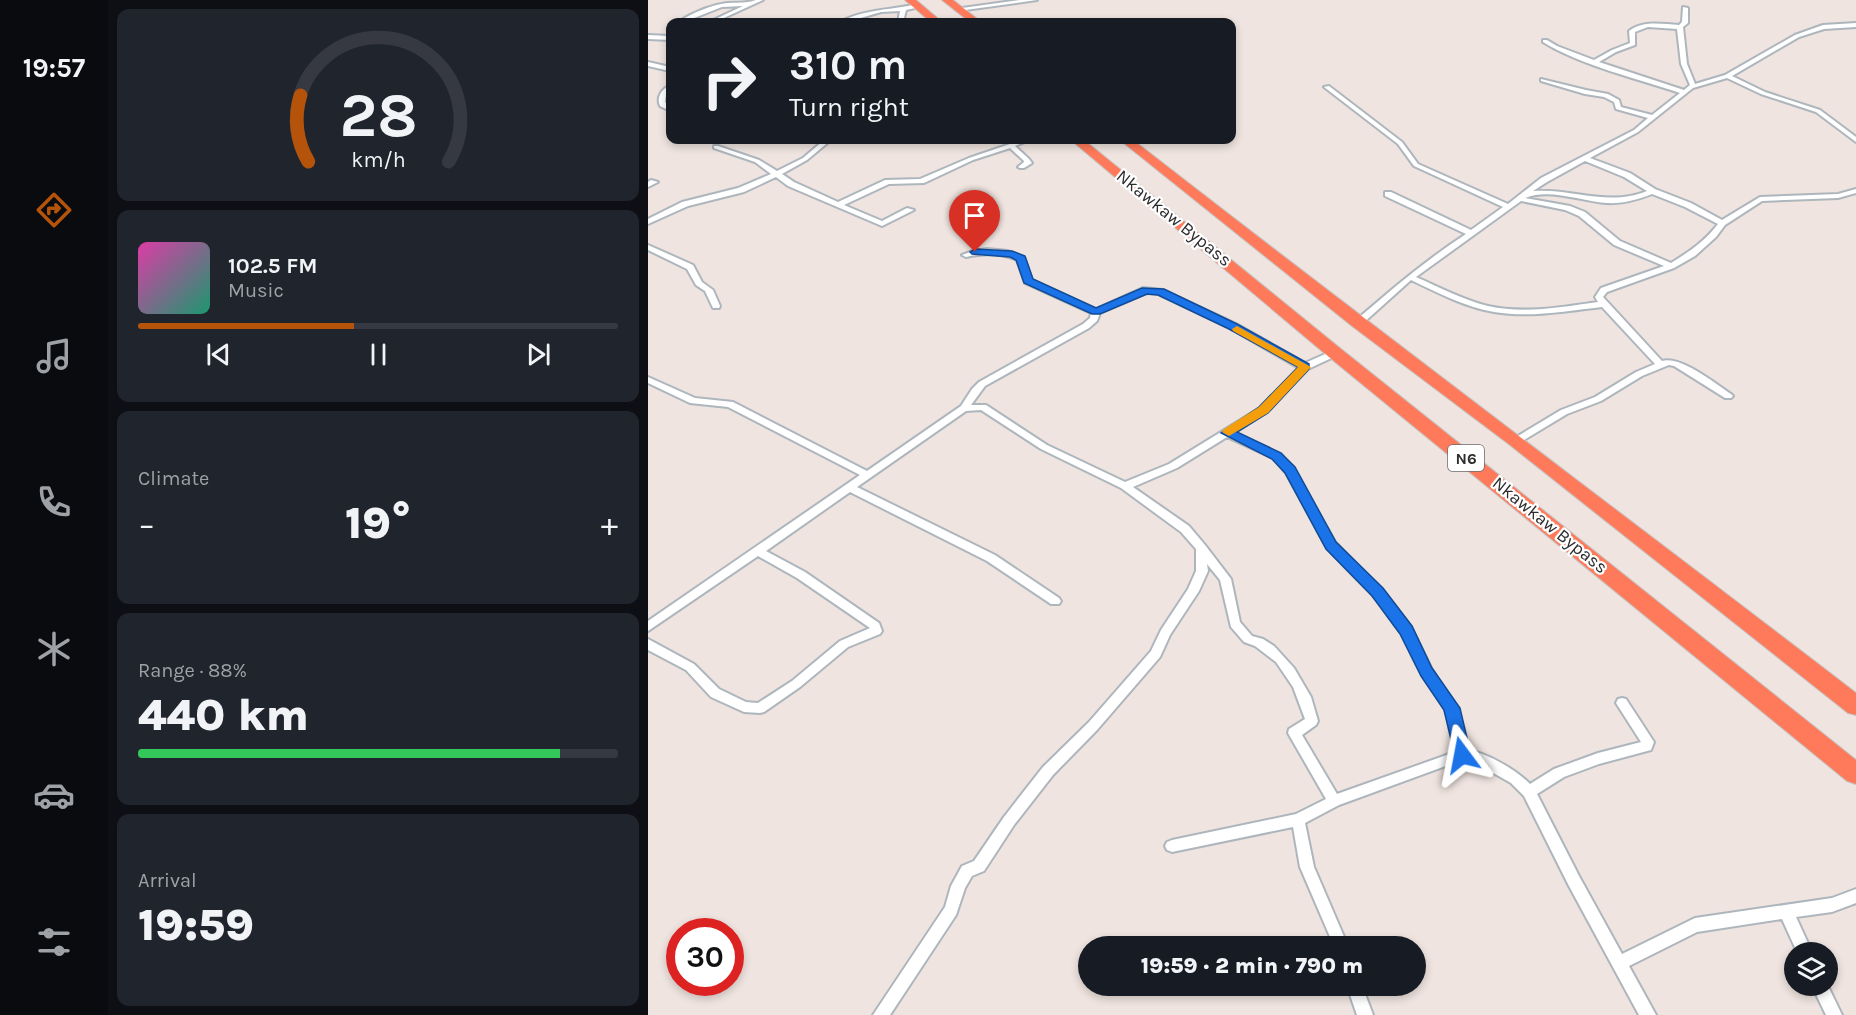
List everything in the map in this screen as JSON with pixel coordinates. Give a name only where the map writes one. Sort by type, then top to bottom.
[{"type":"highway","points":[[947,0],[970,18]]},
{"type":"highway","points":[[914,3],[932,18]]},
{"type":"highway","name":"Nkawkaw Bypass","points":[[1082,144],[1335,353],[1856,774]]},
{"type":"highway","name":"Nkawkaw Bypass","points":[[1131,144],[1358,323],[1516,441],[1856,706]]},
{"type":"street","points":[[721,18],[760,0]]},
{"type":"street","points":[[958,9],[1034,0]]},
{"type":"street","points":[[689,18],[718,4],[736,3],[749,6]]},
{"type":"street","points":[[856,18],[881,10],[903,9],[914,3]]},
{"type":"street","points":[[1594,62],[1633,44],[1632,31],[1635,28],[1642,26],[1680,27],[1685,23],[1685,8]]},
{"type":"street","points":[[902,18],[903,9]]},
{"type":"street","points":[[1358,323],[1410,277],[1524,197],[1544,180],[1630,135],[1693,86],[1727,76],[1797,36],[1823,27],[1856,25]]},
{"type":"street","points":[[1680,27],[1684,64],[1693,86]]},
{"type":"street","points":[[651,36],[665,30]]},
{"type":"street","points":[[651,36],[666,38]]},
{"type":"street","points":[[1545,41],[1594,62],[1685,92]]},
{"type":"street","points":[[648,64],[666,68]]},
{"type":"street","points":[[1727,76],[1763,93],[1818,111],[1856,140]]},
{"type":"street","points":[[1543,80],[1585,92],[1606,95],[1617,101],[1618,108],[1652,117]]},
{"type":"street","points":[[1327,87],[1391,136],[1416,165],[1509,207]]},
{"type":"street","points":[[666,90],[661,100],[662,105],[666,107]]},
{"type":"street","points":[[648,222],[685,204],[741,190],[775,175],[805,159],[823,144]]},
{"type":"street","points":[[838,205],[888,182],[921,181],[1013,144]]},
{"type":"street","points":[[1010,145],[1027,159],[1028,163],[1022,167]]},
{"type":"street","points":[[716,147],[757,161],[775,175],[882,224],[909,210]]},
{"type":"street","points":[[1586,159],[1627,175],[1652,191],[1688,205],[1722,223]]},
{"type":"street","points":[[1524,197],[1546,191],[1617,202],[1631,201],[1652,191]]},
{"type":"street","points":[[1661,365],[1604,304],[1599,297],[1604,290],[1671,266],[1692,254],[1722,223],[1760,199],[1838,196],[1856,191]]},
{"type":"street","points":[[1388,194],[1471,232]]},
{"type":"street","points":[[1524,197],[1582,214],[1617,243],[1671,266]]},
{"type":"street","points":[[648,247],[690,267],[699,283],[709,290],[716,306]]},
{"type":"street","points":[[966,255],[975,252],[1012,254],[1021,258],[1028,281],[1096,312],[1146,290],[1160,292],[1233,326],[1305,367]]},
{"type":"street","points":[[1410,277],[1440,291],[1495,309],[1521,312],[1604,304]]},
{"type":"street","points":[[648,627],[964,408],[982,384],[1086,326],[1094,319],[1096,312]]},
{"type":"street","points":[[1125,486],[1173,466],[1227,433],[1263,410],[1305,367],[1335,353]]},
{"type":"street","points":[[1516,441],[1564,412],[1591,402],[1639,374],[1668,363],[1677,364],[1728,396]]},
{"type":"street","points":[[648,380],[693,401],[730,404],[867,475]]},
{"type":"street","points":[[964,408],[983,407],[1044,447],[1125,486],[1185,529],[1225,579],[1235,624],[1248,639],[1257,640],[1268,646],[1287,668],[1310,707],[1312,721],[1294,733],[1334,801]]},
{"type":"street","points":[[1227,433],[1276,456],[1290,471],[1331,545],[1377,592],[1407,630],[1426,672],[1451,708],[1462,755]]},
{"type":"street","points":[[849,487],[991,558],[1055,601]]},
{"type":"street","points":[[881,1015],[951,910],[958,886],[967,871],[979,866],[1009,821],[1048,771],[1093,726],[1156,654],[1165,633],[1193,591],[1202,571],[1200,548]]},
{"type":"street","points":[[648,644],[690,667],[715,693],[744,707],[760,708],[796,684],[844,644],[876,631],[875,626],[801,575],[757,551]]},
{"type":"street","points":[[1529,792],[1559,773],[1598,759],[1646,746],[1648,742],[1622,703]]},
{"type":"street","points":[[1172,846],[1298,820],[1334,801],[1462,755],[1476,757],[1516,778],[1529,792],[1648,1015]]},
{"type":"street","points":[[1298,820],[1307,867],[1337,936]]},
{"type":"street","points":[[1619,963],[1695,926],[1833,905],[1856,896]]},
{"type":"street","points":[[1786,913],[1800,942]]},
{"type":"street","points":[[1358,996],[1365,1015]]},
{"type":"street","points":[[1825,996],[1834,1015]]},
{"type":"slow traffic","points":[[1229,432],[1263,410],[1305,367],[1237,329]]},
{"type":"route","points":[[975,252],[1004,252],[1021,258],[1028,281],[1096,312],[1146,290],[1160,292],[1233,326],[1305,367],[1263,410],[1227,433],[1276,456],[1290,471],[1331,545],[1377,592],[1407,630],[1426,672],[1451,708],[1462,755]]}]
